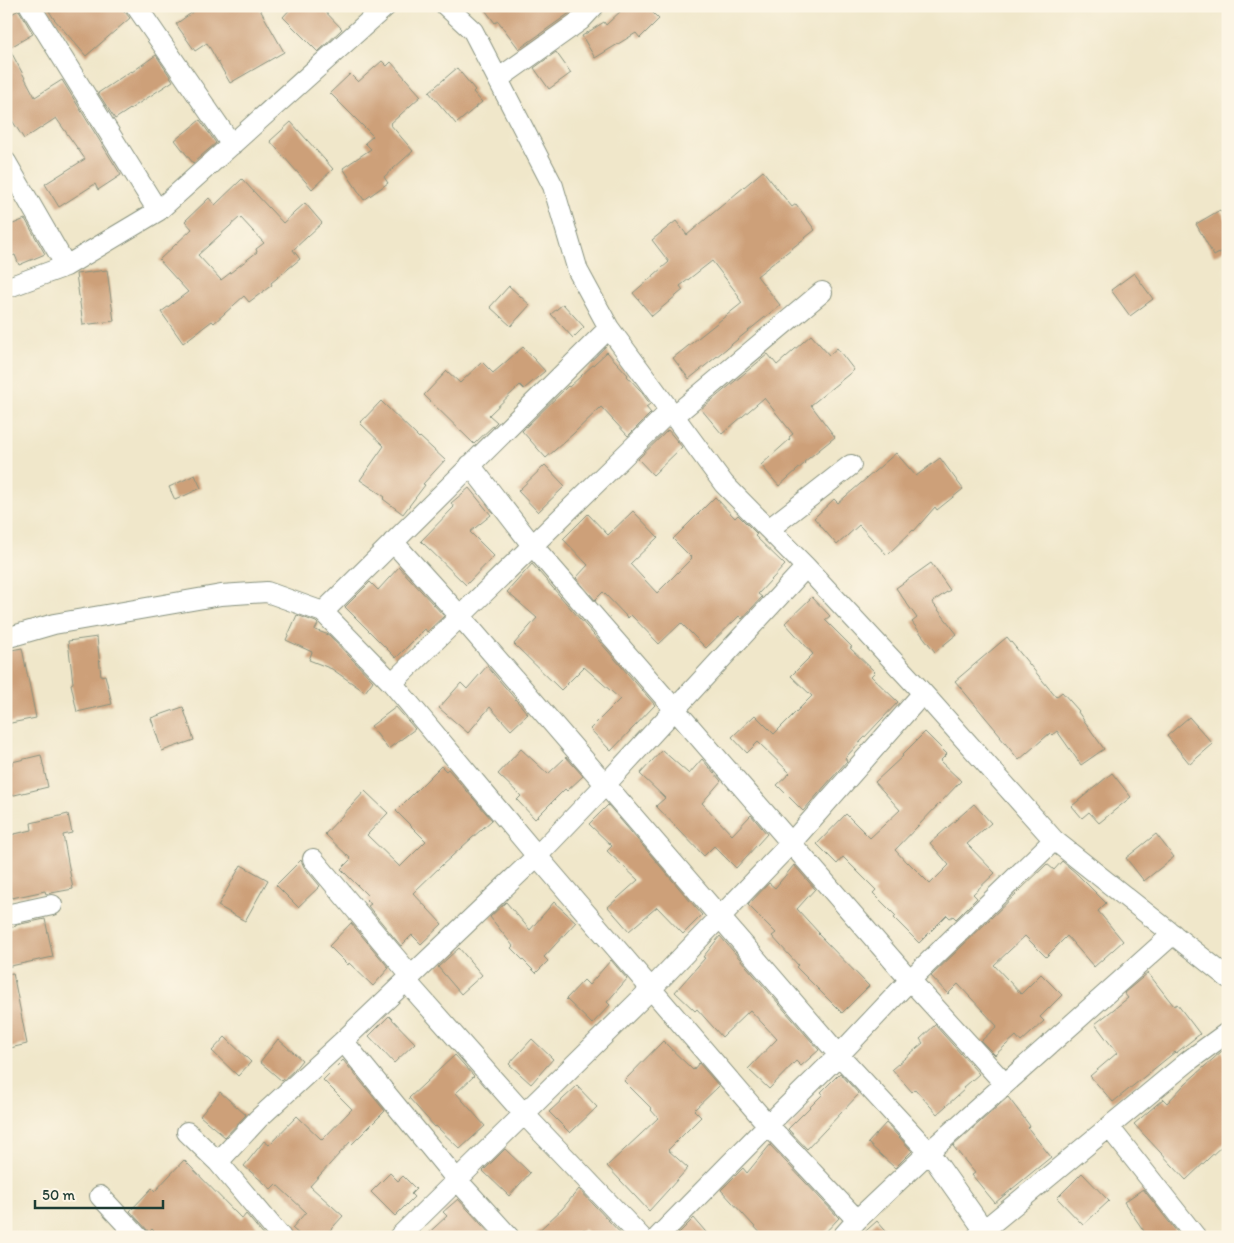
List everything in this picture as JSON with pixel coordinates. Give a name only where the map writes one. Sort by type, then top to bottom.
[{"type":"street","points":[[30,6],[158,211]]},
{"type":"street","points":[[136,6],[232,145]]},
{"type":"street","points":[[6,288],[66,266],[158,211],[386,6]]},
{"type":"street","points":[[446,6],[474,31],[553,186],[578,271],[609,328],[724,484],[806,567],[923,693],[1054,840],[1228,978]]},
{"type":"street","points":[[498,79],[581,20],[594,6]]},
{"type":"street","points":[[6,162],[66,266]]},
{"type":"street","points":[[392,683],[532,546],[672,414],[822,292]]},
{"type":"street","points":[[323,612],[609,328]]},
{"type":"street","points":[[769,529],[851,465]]},
{"type":"street","points":[[470,466],[532,546],[910,980],[1005,1084]]},
{"type":"street","points":[[392,542],[460,616],[839,1055],[929,1152],[983,1234],[1109,1127],[1228,1032]]},
{"type":"street","points":[[218,1162],[258,1119],[409,979],[537,856],[806,567]]},
{"type":"street","points":[[6,638],[54,624],[221,595],[267,592],[323,612],[392,683],[537,856],[768,1125],[857,1220]]},
{"type":"street","points":[[399,1237],[651,989],[791,843],[923,693]]},
{"type":"street","points":[[658,1237],[839,1055],[910,980],[1054,840]]},
{"type":"street","points":[[313,859],[409,979],[524,1114],[641,1237]]},
{"type":"street","points":[[6,916],[52,905]]},
{"type":"street","points":[[842,1237],[857,1220],[929,1152],[1173,934]]},
{"type":"street","points":[[343,1041],[458,1180],[509,1237]]},
{"type":"street","points":[[1109,1127],[1196,1237]]},
{"type":"street","points":[[187,1132],[218,1162],[281,1237]]},
{"type":"street","points":[[100,1196],[138,1237]]},
{"type":"building","points":[[46,6],[120,6],[130,18],[86,56],[54,19]]},
{"type":"building","points":[[201,6],[258,6],[284,52],[230,83],[207,43],[195,51],[176,24]]},
{"type":"building","points":[[293,6],[320,6],[342,29],[318,52],[283,17]]},
{"type":"building","points":[[482,6],[567,6],[571,12],[519,49],[498,21],[495,23]]},
{"type":"building","points":[[626,6],[646,6],[659,19],[640,38],[636,33],[595,58],[582,36],[604,22],[606,25]]},
{"type":"building","points":[[19,10],[33,34],[9,48],[35,97],[62,80],[121,175],[98,190],[95,184],[59,207],[45,184],[85,159],[56,118],[24,139],[6,111],[6,17]]},
{"type":"building","points":[[556,52],[571,73],[549,89],[534,68]]},
{"type":"building","points":[[156,55],[173,81],[115,119],[98,93]]},
{"type":"building","points":[[382,61],[387,66],[391,62],[421,96],[390,124],[413,151],[384,177],[388,183],[364,200],[343,168],[371,149],[365,143],[373,136],[330,93],[350,74],[358,82]]},
{"type":"building","points":[[457,68],[482,102],[456,124],[429,92]]},
{"type":"building","points":[[200,120],[216,143],[193,163],[175,140]]},
{"type":"building","points":[[291,122],[333,169],[312,189],[270,141]]},
{"type":"building","points":[[763,171],[792,207],[796,204],[815,230],[757,276],[780,305],[689,379],[673,358],[742,303],[739,296],[712,261],[680,286],[683,290],[652,316],[633,293],[669,262],[652,240],[676,221],[687,235]]},
{"type":"building","points":[[242,179],[283,223],[305,203],[322,223],[293,250],[300,259],[271,283],[272,285],[249,302],[244,296],[214,323],[212,321],[183,343],[161,312],[188,292],[159,260],[192,229],[185,221],[209,198],[215,205]],"holes":[[[240,217],[264,243],[256,249],[257,252],[221,280],[198,255]]]},
{"type":"building","points":[[1220,210],[1228,222],[1228,248],[1214,256],[1196,224]]},
{"type":"building","points":[[25,219],[45,254],[19,265],[15,255],[6,258],[6,227]]},
{"type":"building","points":[[107,270],[114,321],[83,325],[76,274]]},
{"type":"building","points":[[1134,273],[1153,299],[1130,316],[1111,290]]},
{"type":"building","points":[[509,286],[530,305],[511,326],[490,307]]},
{"type":"building","points":[[563,304],[584,327],[573,338],[551,314]]},
{"type":"building","points":[[811,335],[829,355],[837,348],[854,370],[811,405],[835,437],[804,462],[779,486],[761,465],[790,439],[789,437],[793,434],[764,398],[722,434],[701,409],[768,354],[777,365]]},
{"type":"building","points":[[523,347],[545,371],[524,389],[520,385],[489,415],[497,422],[474,444],[424,395],[447,371],[460,383],[482,362],[493,373]]},
{"type":"building","points":[[607,352],[640,390],[650,404],[646,407],[651,413],[628,436],[601,407],[546,458],[522,431],[568,386]]},
{"type":"building","points":[[381,401],[445,460],[423,484],[425,485],[403,514],[383,499],[385,497],[360,480],[384,446],[360,423]]},
{"type":"building","points":[[668,430],[682,447],[653,475],[638,459]]},
{"type":"building","points":[[896,453],[916,476],[940,458],[963,489],[937,510],[935,507],[914,531],[887,555],[859,525],[837,545],[814,518],[834,499],[838,503]]},
{"type":"building","points":[[545,465],[565,486],[538,512],[518,491]]},
{"type":"building","points":[[195,475],[201,488],[175,500],[169,487]]},
{"type":"building","points":[[469,488],[491,515],[470,532],[494,556],[466,585],[421,541],[454,507],[451,503]]},
{"type":"building","points":[[715,497],[735,518],[738,515],[757,534],[755,536],[785,565],[758,594],[762,597],[742,619],[739,616],[706,648],[681,623],[659,644],[631,615],[628,618],[603,592],[595,600],[576,578],[588,565],[563,539],[588,514],[608,535],[633,511],[658,537],[630,564],[657,593],[692,558],[673,539]]},
{"type":"building","points":[[931,563],[950,590],[932,602],[957,634],[935,652],[912,622],[917,618],[896,588]]},
{"type":"building","points":[[532,564],[655,705],[611,751],[590,729],[620,699],[584,667],[561,690],[514,644],[537,618],[507,592]]},
{"type":"building","points":[[399,567],[444,616],[427,632],[425,629],[396,658],[345,607],[370,582],[378,590]]},
{"type":"building","points":[[812,597],[830,616],[825,620],[875,672],[871,676],[898,702],[845,758],[847,761],[803,811],[777,785],[790,773],[758,742],[747,753],[732,737],[755,715],[774,734],[812,696],[791,676],[813,654],[785,623]]},
{"type":"building","points":[[297,615],[316,622],[318,624],[315,630],[329,635],[373,681],[365,692],[332,669],[309,660],[312,652],[286,640]]},
{"type":"building","points":[[97,637],[101,676],[105,675],[112,704],[77,712],[71,684],[73,683],[68,641]]},
{"type":"building","points":[[1007,637],[1056,697],[1062,692],[1079,711],[1104,749],[1081,765],[1057,731],[1052,735],[1050,733],[1019,760],[955,681]]},
{"type":"building","points":[[22,648],[36,718],[6,724],[6,651]]},
{"type":"building","points":[[487,666],[528,714],[511,730],[490,707],[468,733],[439,708],[461,683],[467,689]]},
{"type":"building","points":[[183,707],[194,740],[162,751],[151,718]]},
{"type":"building","points":[[396,707],[415,729],[388,749],[371,726]]},
{"type":"building","points":[[1189,717],[1213,744],[1190,764],[1167,736]]},
{"type":"building","points":[[925,732],[947,754],[940,761],[961,781],[895,850],[930,884],[949,865],[930,843],[974,804],[991,823],[967,844],[995,873],[973,894],[977,898],[956,919],[953,916],[950,918],[947,915],[919,943],[873,893],[876,890],[843,857],[837,864],[817,844],[846,814],[870,838],[900,810],[875,782]]},
{"type":"building","points":[[521,749],[548,774],[566,757],[583,776],[567,791],[565,789],[535,819],[517,800],[521,796],[498,774]]},
{"type":"building","points":[[662,750],[689,774],[702,759],[721,781],[702,803],[732,835],[751,815],[767,834],[736,868],[714,846],[704,856],[656,806],[665,798],[640,774]]},
{"type":"building","points":[[41,755],[48,787],[6,797],[6,766],[12,765],[12,762]]},
{"type":"building","points":[[441,766],[446,771],[448,769],[492,820],[413,893],[442,924],[421,944],[412,935],[401,946],[368,906],[371,904],[366,900],[369,897],[341,869],[351,859],[325,834],[365,791],[388,813],[367,835],[400,867],[426,841],[396,811]]},
{"type":"building","points":[[1112,773],[1131,797],[1099,823],[1089,812],[1082,818],[1072,806]]},
{"type":"building","points":[[608,805],[702,915],[683,934],[657,907],[629,931],[608,907],[638,880],[607,851],[612,846],[589,824]]},
{"type":"building","points":[[68,814],[72,833],[63,835],[73,889],[46,894],[45,891],[12,898],[6,874],[6,836],[32,830],[31,823]]},
{"type":"building","points":[[1156,834],[1174,857],[1144,881],[1126,858]]},
{"type":"building","points":[[301,860],[304,867],[320,886],[298,907],[276,885]]},
{"type":"building","points":[[1062,861],[1106,903],[1098,911],[1123,941],[1094,967],[1067,936],[1046,957],[1025,936],[994,965],[1021,994],[1041,974],[1062,995],[1040,1017],[1044,1021],[1021,1042],[1016,1036],[995,1055],[981,1041],[997,1026],[958,984],[948,994],[931,976],[1047,864],[1054,870]]},
{"type":"building","points":[[241,865],[268,880],[245,921],[218,906]]},
{"type":"building","points":[[794,865],[815,889],[797,909],[818,934],[869,986],[842,1013],[796,967],[798,965],[772,936],[776,933],[748,905],[769,883],[775,888]]},
{"type":"building","points":[[506,902],[530,930],[554,902],[576,922],[544,957],[548,961],[536,973],[511,948],[513,946],[490,917]]},
{"type":"building","points":[[45,919],[53,957],[6,967],[6,929]]},
{"type":"building","points":[[351,923],[389,968],[373,986],[329,946]]},
{"type":"building","points":[[720,936],[819,1050],[801,1066],[796,1061],[769,1089],[748,1069],[777,1039],[750,1010],[722,1037],[697,1009],[695,1011],[675,992],[705,958],[703,957]]},
{"type":"building","points":[[459,948],[482,975],[461,994],[438,967]]},
{"type":"building","points":[[611,960],[627,979],[607,1002],[610,1005],[592,1024],[566,999],[584,980],[589,985]]},
{"type":"building","points":[[13,973],[27,1044],[6,1049],[6,974]]},
{"type":"building","points":[[1148,973],[1174,1006],[1177,1004],[1200,1034],[1113,1102],[1090,1076],[1117,1053],[1095,1024],[1128,998],[1124,993]]},
{"type":"building","points":[[389,1016],[415,1043],[394,1063],[369,1036]]},
{"type":"building","points":[[935,1025],[979,1074],[937,1114],[915,1089],[912,1092],[892,1069],[923,1043],[920,1039]]},
{"type":"building","points":[[225,1037],[251,1062],[238,1076],[212,1051]]},
{"type":"building","points":[[278,1039],[302,1060],[282,1081],[260,1062]]},
{"type":"building","points":[[532,1039],[553,1059],[531,1084],[509,1064]]},
{"type":"building","points":[[663,1041],[693,1070],[699,1063],[719,1086],[694,1110],[701,1117],[668,1150],[688,1168],[649,1211],[607,1166],[658,1118],[652,1109],[624,1081]]},
{"type":"building","points":[[1222,1051],[1228,1059],[1228,1140],[1186,1180],[1134,1124],[1163,1099],[1167,1103]]},
{"type":"building","points":[[455,1055],[474,1076],[456,1093],[485,1126],[460,1149],[435,1127],[409,1098]]},
{"type":"building","points":[[343,1060],[385,1111],[352,1144],[350,1142],[310,1186],[343,1216],[324,1237],[302,1237],[292,1228],[306,1212],[276,1184],[271,1189],[244,1166],[264,1141],[269,1145],[297,1116],[322,1140],[352,1109],[323,1080]]},
{"type":"building","points":[[840,1073],[859,1094],[807,1149],[788,1129],[823,1094],[821,1092]]},
{"type":"building","points":[[577,1086],[597,1107],[570,1133],[549,1112]]},
{"type":"building","points":[[220,1092],[246,1115],[225,1137],[200,1116]]},
{"type":"building","points":[[1008,1097],[1030,1126],[1028,1128],[1051,1157],[995,1203],[972,1175],[975,1173],[953,1146]]},
{"type":"building","points":[[886,1123],[912,1151],[895,1168],[868,1143]]},
{"type":"building","points":[[770,1145],[839,1218],[821,1237],[764,1237],[721,1190],[743,1168],[747,1173]]},
{"type":"building","points":[[505,1149],[530,1173],[509,1196],[483,1171]]},
{"type":"building","points":[[184,1160],[242,1219],[246,1214],[265,1237],[160,1237],[152,1229],[149,1232],[130,1211],[152,1188],[155,1191]]},
{"type":"building","points":[[390,1173],[398,1181],[403,1176],[416,1189],[411,1194],[414,1197],[395,1216],[371,1192]]},
{"type":"building","points":[[1082,1173],[1109,1201],[1083,1225],[1057,1198]]},
{"type":"building","points":[[579,1189],[624,1237],[591,1237],[584,1229],[576,1237],[532,1237],[562,1209]]},
{"type":"building","points":[[1143,1189],[1181,1237],[1148,1237],[1124,1202]]},
{"type":"building","points":[[458,1199],[493,1237],[424,1237],[447,1216],[443,1212]]},
{"type":"building","points":[[694,1218],[710,1237],[675,1237]]},
{"type":"building","points":[[877,1221],[891,1237],[859,1237]]}]
